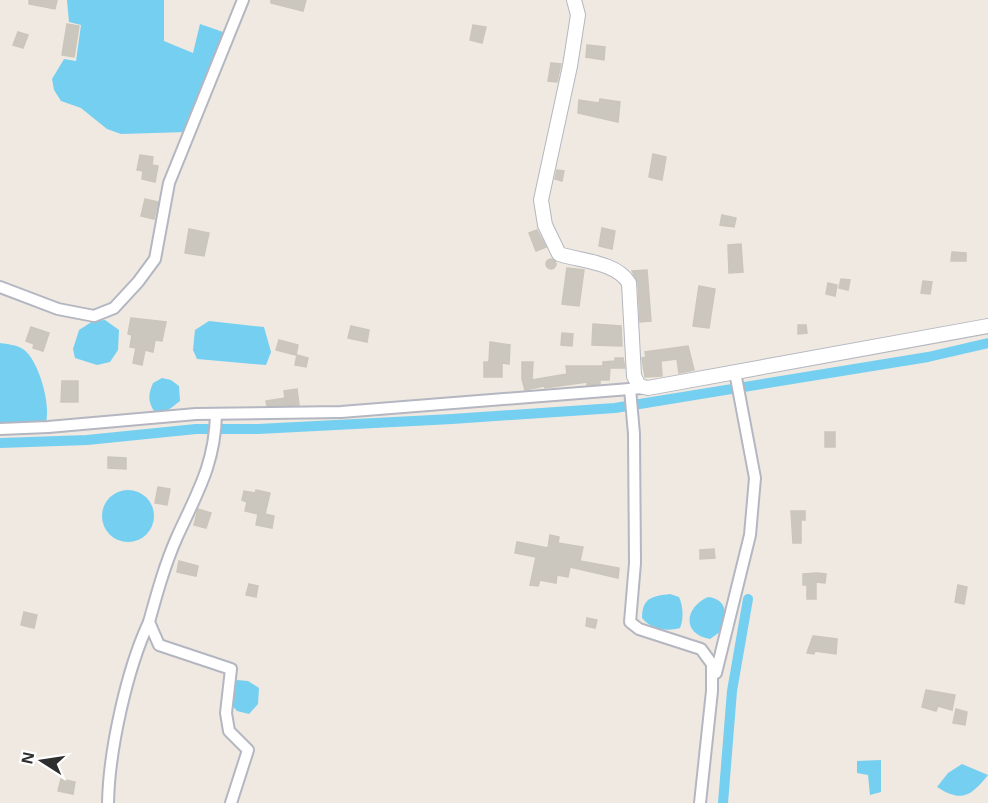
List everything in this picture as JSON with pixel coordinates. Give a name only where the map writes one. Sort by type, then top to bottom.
[{"type":"street","points":[[0,286],[48,306],[83,316],[94,316],[114,308],[138,282],[155,259],[169,183],[243,0]]},
{"type":"street","points":[[574,0],[578,15],[570,66],[542,200],[544,225],[559,254],[616,270],[625,276],[629,284],[636,388],[635,563],[630,622],[633,627],[701,649],[712,664],[712,688],[700,803]]},
{"type":"street","points":[[0,429],[216,414],[341,412],[636,388],[988,326]]},
{"type":"street","points":[[712,688],[750,535],[755,478],[735,372]]},
{"type":"street","points":[[108,803],[113,754],[139,643],[149,622],[176,539],[209,464],[215,442],[216,414]]},
{"type":"street","points":[[149,622],[159,645],[231,669],[226,705],[229,731],[248,750],[231,803]]},
{"type":"water","points":[[67,0],[164,0],[164,41],[193,53],[200,24],[226,33],[186,132],[121,134],[107,129],[81,108],[61,101],[54,90],[52,79],[64,59],[76,61],[81,25],[69,22]]},
{"type":"water","points":[[105,320],[119,330],[118,350],[110,362],[97,365],[75,358],[73,349],[79,330],[93,321]]},
{"type":"water","points":[[209,321],[264,327],[271,352],[266,365],[197,359],[193,350],[195,330]]},
{"type":"water","points":[[0,343],[23,349],[34,363],[39,373],[47,405],[46,423],[0,423]]},
{"type":"water","points":[[162,378],[171,380],[179,386],[180,401],[165,411],[158,412],[154,411],[149,398],[153,383]]},
{"type":"water","points":[[123,490],[133,490],[147,497],[154,516],[147,535],[133,542],[123,542],[113,538],[106,531],[102,521],[102,511],[106,501],[113,494]]},
{"type":"water","points":[[670,594],[679,597],[682,608],[680,628],[659,629],[650,625],[642,618],[646,602],[653,597]]},
{"type":"water","points":[[708,597],[715,598],[723,605],[725,615],[720,632],[710,639],[694,632],[690,620],[695,607]]},
{"type":"water","points":[[237,680],[248,681],[259,688],[258,704],[249,714],[237,711],[229,702],[232,684]]},
{"type":"water","points":[[881,760],[881,792],[870,795],[868,775],[857,773],[857,761]]},
{"type":"water","points":[[962,764],[988,775],[966,795],[953,795],[937,787],[948,773]]},
{"type":"building","points":[[29,0],[57,0],[55,9],[29,4]]},
{"type":"building","points":[[271,0],[306,0],[303,11],[271,3]]},
{"type":"building","points":[[67,24],[79,26],[74,57],[62,55]]},
{"type":"building","points":[[473,25],[486,27],[482,43],[470,40]]},
{"type":"building","points":[[18,32],[28,35],[23,48],[13,45]]},
{"type":"building","points":[[587,45],[605,47],[604,60],[586,57]]},
{"type":"building","points":[[551,63],[561,64],[557,82],[548,81]]},
{"type":"building","points":[[600,99],[620,102],[618,122],[578,113],[579,100],[599,103]]},
{"type":"building","points":[[653,154],[666,157],[662,180],[649,177]]},
{"type":"building","points":[[140,155],[153,157],[152,165],[158,166],[155,182],[142,179],[143,171],[137,170]]},
{"type":"building","points":[[557,170],[564,171],[562,181],[555,179]]},
{"type":"building","points":[[145,199],[158,202],[154,219],[141,216]]},
{"type":"building","points":[[722,215],[736,218],[734,227],[720,225]]},
{"type":"building","points":[[602,228],[615,231],[612,249],[599,246]]},
{"type":"building","points":[[189,229],[209,233],[204,256],[185,253]]},
{"type":"building","points":[[537,230],[546,247],[536,251],[529,233]]},
{"type":"building","points":[[741,244],[743,272],[729,273],[728,245]]},
{"type":"building","points":[[952,252],[966,253],[966,261],[951,261]]},
{"type":"building","points":[[551,259],[556,264],[551,269],[546,264]]},
{"type":"building","points":[[567,268],[584,270],[579,306],[562,304]]},
{"type":"building","points":[[647,270],[651,321],[640,322],[638,283],[632,271]]},
{"type":"building","points":[[841,279],[850,280],[848,290],[839,288]]},
{"type":"building","points":[[923,281],[932,282],[930,294],[921,293]]},
{"type":"building","points":[[828,283],[837,285],[835,296],[826,294]]},
{"type":"building","points":[[699,286],[715,289],[709,328],[693,326]]},
{"type":"building","points":[[131,318],[166,322],[162,341],[155,340],[153,352],[145,350],[142,365],[133,363],[136,348],[130,347],[132,335],[128,334]]},
{"type":"building","points":[[593,324],[621,326],[622,346],[592,345]]},
{"type":"building","points":[[798,325],[806,325],[807,333],[798,334]]},
{"type":"building","points":[[351,326],[369,330],[367,342],[348,338]]},
{"type":"building","points":[[31,327],[49,333],[43,351],[33,348],[34,344],[26,341]]},
{"type":"building","points":[[562,333],[573,334],[572,346],[561,345]]},
{"type":"building","points":[[279,340],[298,345],[296,355],[276,350]]},
{"type":"building","points":[[490,342],[510,345],[509,364],[502,363],[502,377],[484,377],[484,362],[489,362]]},
{"type":"building","points":[[688,346],[694,370],[679,373],[677,359],[661,361],[662,376],[645,377],[642,358],[646,357],[645,352]]},
{"type":"building","points":[[297,355],[308,358],[306,367],[295,365]]},
{"type":"building","points":[[615,358],[623,358],[625,368],[610,368],[609,380],[600,380],[600,384],[587,385],[587,382],[525,390],[522,379],[522,362],[533,362],[532,380],[567,374],[566,366],[603,366],[603,362],[615,361]]},
{"type":"building","points":[[62,381],[78,381],[78,402],[61,402]]},
{"type":"building","points":[[297,389],[299,405],[267,406],[266,401],[285,398],[284,391]]},
{"type":"building","points":[[825,432],[835,432],[835,447],[825,447]]},
{"type":"building","points":[[108,457],[126,458],[126,469],[108,468]]},
{"type":"building","points":[[158,487],[170,489],[167,505],[155,503]]},
{"type":"building","points":[[256,490],[270,493],[265,514],[274,516],[272,528],[256,525],[258,514],[245,511],[247,502],[242,500],[244,491],[255,493]]},
{"type":"building","points":[[198,509],[211,513],[206,528],[194,525]]},
{"type":"building","points":[[791,511],[805,511],[805,520],[801,520],[801,543],[793,543]]},
{"type":"building","points":[[550,535],[559,537],[558,543],[583,547],[580,561],[619,568],[618,578],[570,567],[568,577],[557,575],[556,583],[540,580],[538,586],[530,585],[536,557],[515,553],[517,542],[548,548]]},
{"type":"building","points":[[714,549],[715,558],[700,559],[700,550]]},
{"type":"building","points":[[179,561],[198,566],[196,576],[177,572]]},
{"type":"building","points":[[803,574],[826,574],[825,583],[816,582],[816,599],[807,599],[807,585],[803,585]]},
{"type":"building","points":[[249,584],[258,586],[256,597],[246,595]]},
{"type":"building","points":[[958,585],[967,587],[964,604],[955,602]]},
{"type":"building","points":[[24,612],[37,615],[34,628],[21,625]]},
{"type":"building","points":[[587,618],[597,620],[595,628],[586,626]]},
{"type":"building","points":[[813,636],[837,639],[836,654],[815,651],[814,654],[807,653]]},
{"type":"building","points":[[926,690],[955,695],[952,710],[938,706],[936,711],[922,707]]},
{"type":"building","points":[[956,709],[967,712],[965,725],[953,723]]},
{"type":"building","points":[[61,779],[75,782],[73,794],[58,791]]},
{"type":"waterway","points":[[0,443],[87,440],[196,429],[258,429],[615,408],[928,357],[988,343]]},
{"type":"waterway","points":[[723,803],[732,691],[748,599]]}]
